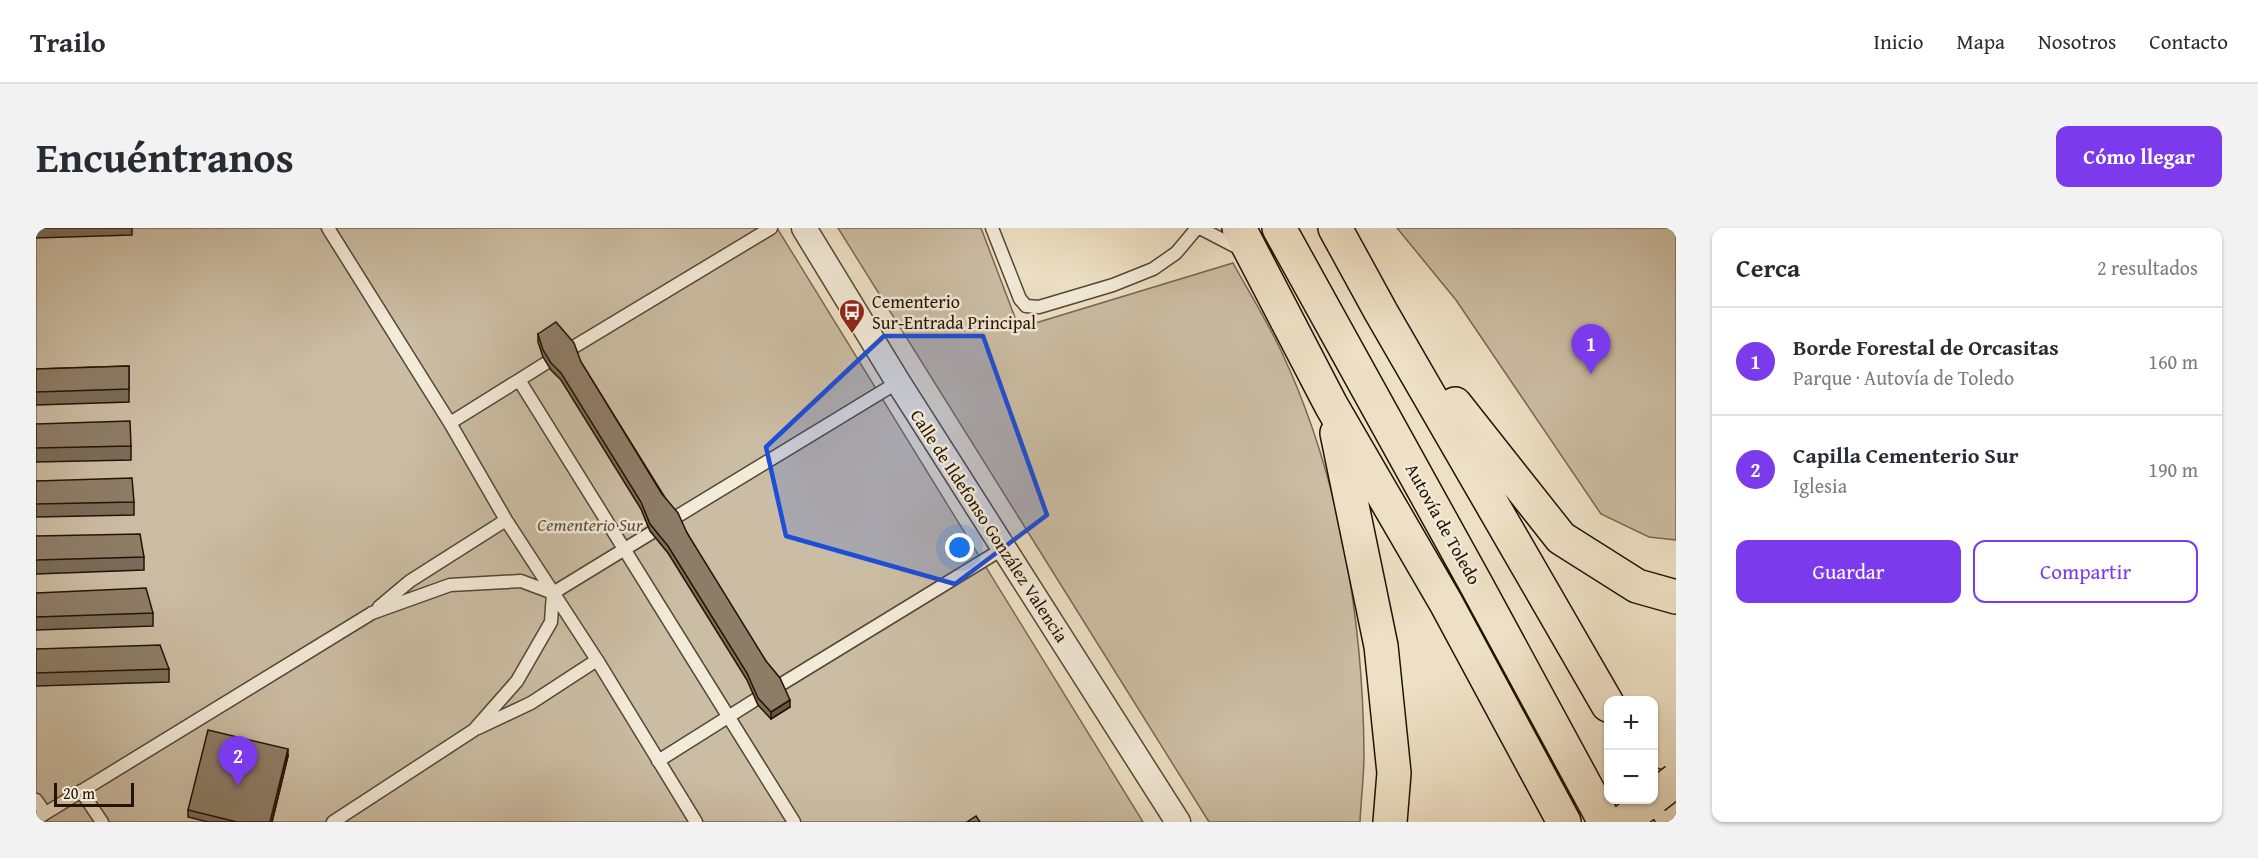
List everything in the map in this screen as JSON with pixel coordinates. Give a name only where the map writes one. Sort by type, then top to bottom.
[{"type":"highway","points":[[1239,228],[1331,405],[1446,603],[1564,822]]},
{"type":"highway","name":"Autovía de Toledo","points":[[1279,228],[1605,822]]},
{"type":"highway","points":[[1335,228],[1604,698]]},
{"type":"highway","points":[[1381,312],[1561,538],[1637,586],[1676,597]]},
{"type":"highway","points":[[1331,405],[1381,646],[1394,773],[1390,822]]},
{"type":"highway","points":[[1658,794],[1676,780]]},
{"type":"highway","points":[[1658,793],[1675,822]]},
{"type":"highway","points":[[1624,822],[1645,804]]},
{"type":"street","name":"Calle de Ildefonso González Valencia","points":[[804,228],[898,382],[1178,822]]},
{"type":"lane","points":[[328,228],[450,423],[506,520],[597,660],[696,822]]},
{"type":"lane","points":[[572,348],[771,228]]},
{"type":"lane","points":[[992,228],[1020,299],[1026,306],[1039,307],[1113,285],[1153,269],[1176,253],[1199,228],[1255,257]]},
{"type":"lane","points":[[450,423],[546,363]]},
{"type":"lane","points":[[519,380],[794,822]]},
{"type":"lane","points":[[676,517],[898,382]]},
{"type":"lane","points":[[36,800],[40,816],[372,613],[410,580],[506,520]]},
{"type":"lane","points":[[553,593],[651,533]]},
{"type":"lane","points":[[780,685],[1004,548]]},
{"type":"lane","points":[[372,613],[450,585],[521,581],[553,593]]},
{"type":"lane","points":[[474,730],[517,681],[551,622],[553,593]]},
{"type":"lane","points":[[333,822],[474,730],[531,703],[597,660]]},
{"type":"lane","points":[[658,761],[755,700]]},
{"type":"lane","points":[[81,791],[102,822]]},
{"type":"highlighted area","points":[[884,336],[983,336],[1047,515],[955,584],[786,536],[766,447]]},
{"type":"green space","name":"Cementerio Sur","points":[[36,228],[777,228],[1143,822],[36,822]]},
{"type":"green space","points":[[838,228],[981,228],[1019,328],[1233,263],[1266,320],[1303,402],[1320,450],[1333,500],[1353,601],[1359,652],[1364,754],[1360,822],[1209,822]]},
{"type":"green space","points":[[1397,228],[1676,228],[1676,540],[1649,537],[1601,514],[1456,300]]},
{"type":"building","points":[[556,322],[574,343],[581,362],[662,494],[678,513],[687,533],[766,661],[780,678],[790,700],[771,712],[758,698],[747,673],[668,546],[650,524],[641,502],[561,373],[543,350],[538,334]]},
{"type":"building","points":[[129,366],[129,389],[36,392],[36,369]]},
{"type":"building","points":[[130,421],[131,446],[36,448],[36,424]]},
{"type":"building","points":[[132,478],[134,502],[36,504],[36,481]]},
{"type":"building","points":[[140,534],[144,557],[36,560],[36,536]]},
{"type":"building","points":[[146,588],[153,613],[36,617],[36,593]]},
{"type":"building","points":[[160,645],[169,669],[36,673],[36,649]]},
{"type":"building","points":[[208,730],[288,749],[270,822],[237,822],[188,810]]},
{"type":"building","points":[[976,816],[980,822],[967,822]]},
{"type":"place","name":"Cementerio Sur-Entrada Principal","points":[[852,335]]},
{"type":"place","name":"Borde Forestal de Orcasitas","points":[[1591,374]]},
{"type":"place","name":"Capilla Cementerio Sur","points":[[238,786]]}]
